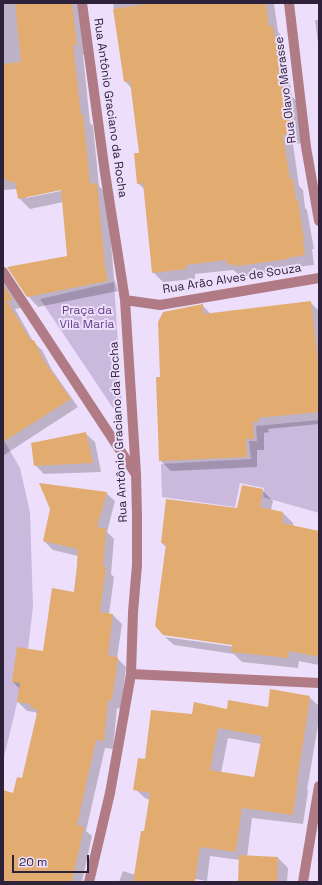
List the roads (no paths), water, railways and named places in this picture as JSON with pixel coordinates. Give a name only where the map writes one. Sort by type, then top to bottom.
[{"type":"street","name":"Rua Antônio Graciano da Rocha","points":[[82,3],[105,173],[125,300],[136,474],[136,564],[131,674],[110,793],[89,882]]},
{"type":"street","name":"Rua Olavo Marasse","points":[[289,3],[306,147],[319,221]]},
{"type":"street","points":[[3,272],[65,369],[136,474]]},
{"type":"street","name":"Rua Arão Alves de Souza","points":[[125,300],[160,305],[319,278]]},
{"type":"street","points":[[131,674],[319,683]]},
{"type":"street","points":[[303,882],[319,786]]},
{"type":"park label","name":"Praça da Vila Maria","points":[[87,318]]}]
